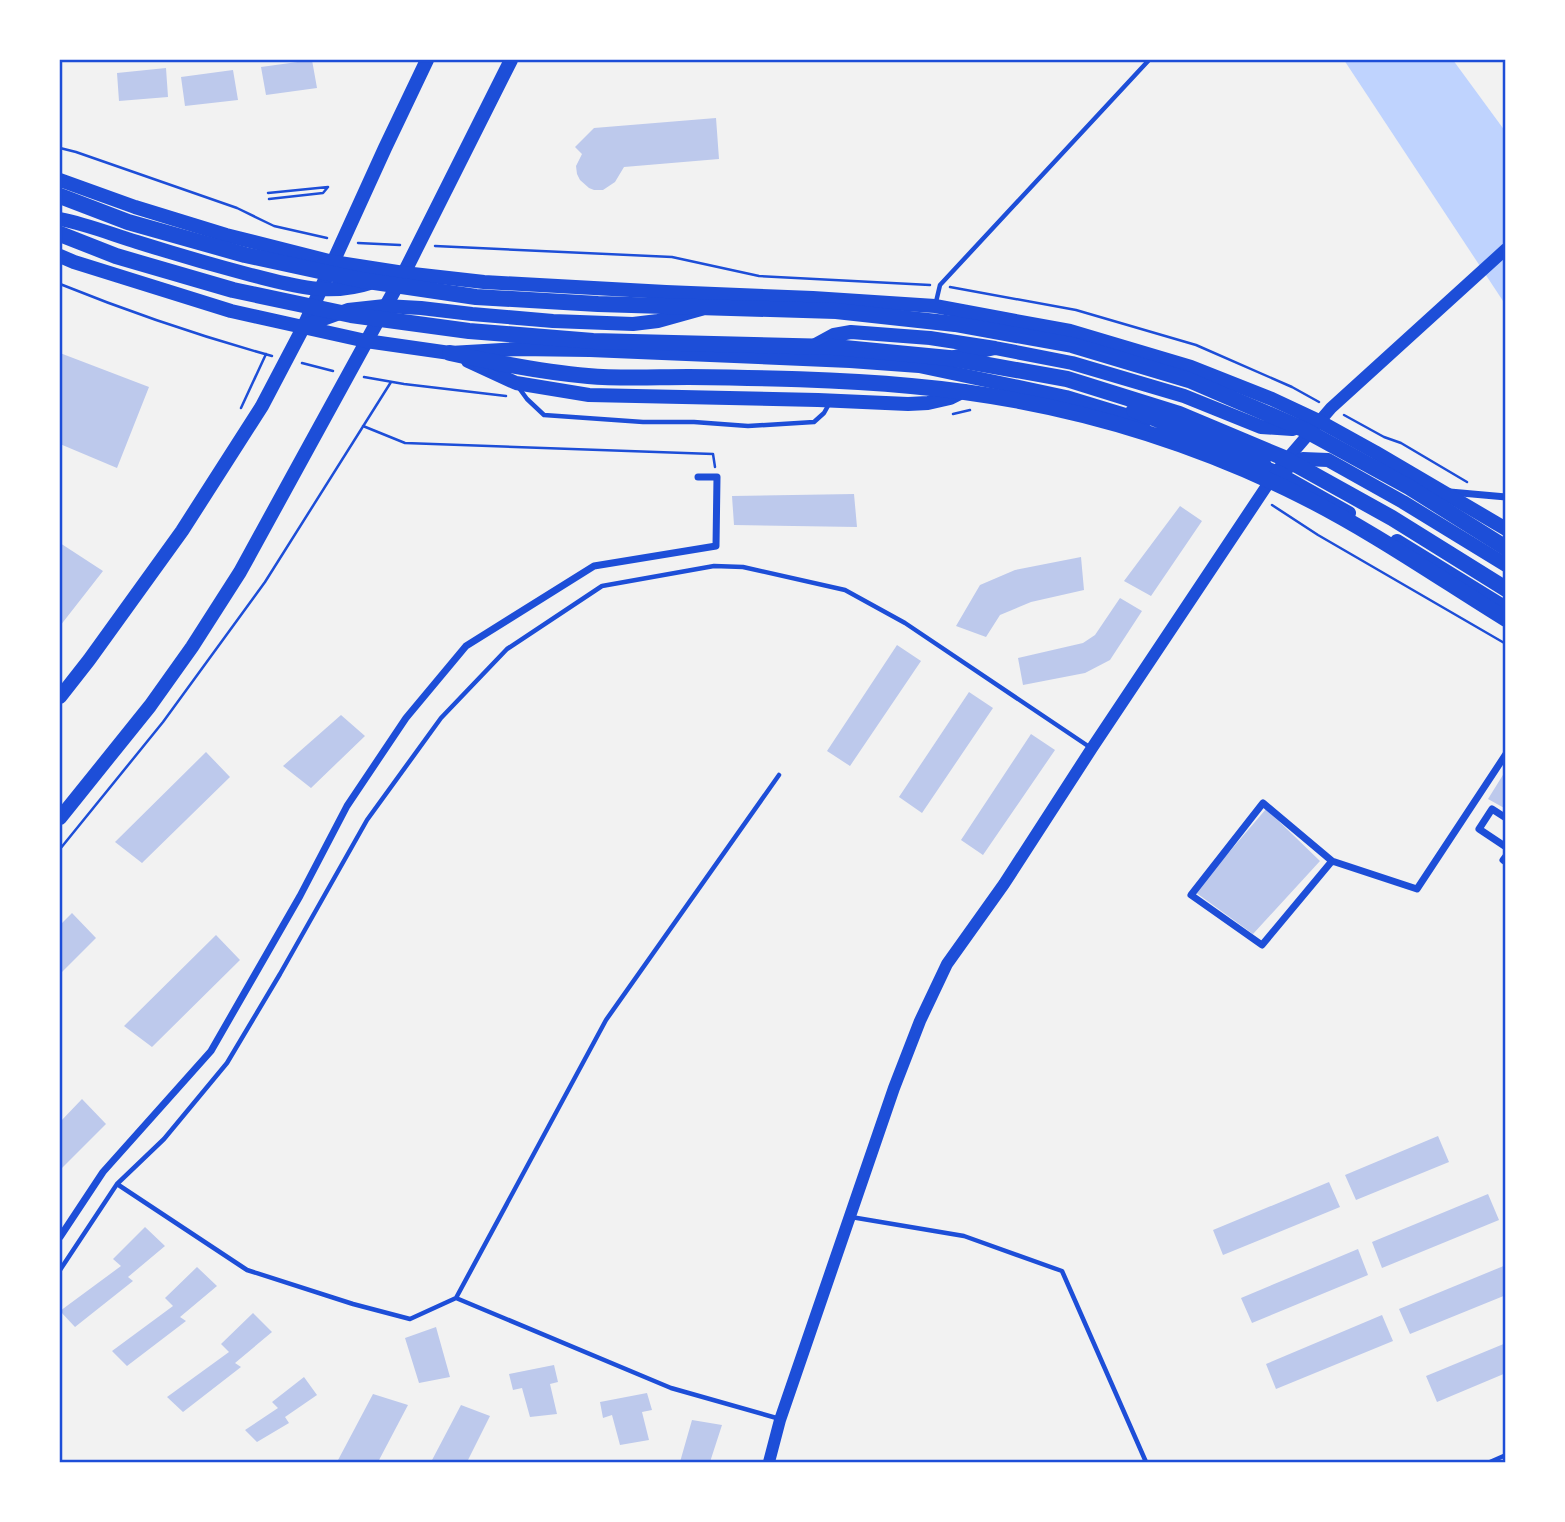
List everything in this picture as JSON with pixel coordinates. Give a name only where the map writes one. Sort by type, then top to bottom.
[{"type":"highway","points":[[60,196],[128,222],[245,255],[360,280],[476,297],[836,312],[955,324],[1072,345],[1189,380],[1303,429],[1409,487],[1506,548]]},
{"type":"highway","points":[[60,234],[117,256],[233,290],[351,315],[469,331],[593,341],[834,347],[949,358],[1067,379],[1179,414],[1284,458],[1392,518],[1506,589]]},
{"type":"highway","points":[[450,353],[520,368],[591,376],[806,380],[911,386],[980,394],[1111,422],[1173,441],[1242,468],[1302,496],[1506,617]]},
{"type":"highway","points":[[1009,368],[1116,403],[1277,472],[1339,508],[1423,567]]},
{"type":"main road","points":[[60,697],[182,531],[262,406],[304,326],[427,60]]},
{"type":"main road","points":[[60,818],[150,706],[240,572],[404,273],[511,60]]},
{"type":"main road","points":[[60,180],[226,235],[333,262],[404,273],[484,282],[935,306],[1070,331],[1191,367],[1272,399],[1319,421],[1506,529]]},
{"type":"main road","points":[[60,219],[78,222],[221,267],[303,288],[320,290],[357,287],[404,273]]},
{"type":"main road","points":[[60,256],[232,311],[366,341],[450,353],[517,349],[590,350],[919,366],[1066,397],[1174,429],[1276,472],[1328,500],[1500,605],[1506,617]]},
{"type":"main road","points":[[304,326],[348,310],[385,306],[421,307],[553,321],[633,324],[658,321],[749,295]]},
{"type":"main road","points":[[788,358],[834,335],[851,332],[930,338],[1072,363],[1184,396],[1261,427],[1292,429],[1319,421]]},
{"type":"main road","points":[[919,366],[995,348]]},
{"type":"main road","points":[[450,353],[516,383],[589,395],[908,404],[950,398],[987,380]]},
{"type":"main road","points":[[1276,472],[1303,459],[1328,460],[1506,565]]},
{"type":"street","points":[[769,1462],[780,1420],[894,1088],[920,1021],[947,964],[1004,884],[1276,472],[1319,421],[1347,393],[1506,249]]},
{"type":"street","points":[[60,1237],[103,1172],[211,1051],[300,896],[346,806],[406,718],[466,646],[594,566],[716,546],[717,477],[698,477]]},
{"type":"street","points":[[1387,494],[1442,491],[1506,497]]},
{"type":"street","points":[[1332,861],[1262,945],[1191,895],[1263,803],[1332,861],[1417,889],[1506,754]]},
{"type":"street","points":[[1506,818],[1492,809],[1479,829],[1506,847]]},
{"type":"street","points":[[1506,856],[1503,860],[1506,862]]},
{"type":"lane","points":[[935,306],[940,285],[1149,60]]},
{"type":"lane","points":[[516,383],[527,399],[544,415],[643,422],[748,426],[814,422],[824,413],[831,401]]},
{"type":"lane","points":[[60,1270],[117,1184],[164,1139],[227,1063],[367,820],[441,718],[507,649],[602,586],[714,566],[743,567],[845,590],[905,623],[1092,748]]},
{"type":"lane","points":[[117,1184],[247,1270],[353,1304],[410,1318],[456,1298],[606,1020],[779,775]]},
{"type":"lane","points":[[850,1217],[964,1236],[1062,1272],[1146,1462]]},
{"type":"lane","points":[[456,1298],[671,1388],[780,1420]]},
{"type":"lane","points":[[1490,1462],[1506,1455]]},
{"type":"path","points":[[268,193],[328,187],[323,193],[269,199]]},
{"type":"path","points":[[60,849],[163,722],[265,582],[391,382]]},
{"type":"path","points":[[363,426],[405,443],[713,454],[717,477]]},
{"type":"water","points":[[1344,60],[1453,60],[1505,131],[1505,304]]},
{"type":"building","points":[[312,60],[317,88],[266,95],[261,67]]},
{"type":"building","points":[[166,68],[168,97],[119,101],[117,73]]},
{"type":"building","points":[[233,70],[238,100],[185,106],[181,77]]},
{"type":"building","points":[[716,118],[719,159],[624,167],[615,182],[603,190],[589,188],[577,174],[576,166],[582,154],[575,147],[594,128]]},
{"type":"building","points":[[60,353],[149,387],[117,468],[60,444]]},
{"type":"building","points":[[854,494],[857,527],[734,525],[732,496]]},
{"type":"building","points":[[1180,506],[1202,521],[1151,596],[1124,581]]},
{"type":"building","points":[[60,543],[103,571],[60,626]]},
{"type":"building","points":[[1081,557],[1084,590],[1031,602],[1000,615],[986,637],[956,626],[980,585],[1015,570]]},
{"type":"building","points":[[1120,598],[1142,611],[1110,660],[1085,673],[1023,685],[1018,658],[1083,643],[1095,635]]},
{"type":"building","points":[[897,645],[921,661],[850,766],[827,751]]},
{"type":"building","points":[[969,692],[993,708],[922,813],[899,797]]},
{"type":"building","points":[[341,715],[365,736],[311,788],[283,766]]},
{"type":"building","points":[[1031,734],[1055,750],[983,855],[961,840]]},
{"type":"building","points":[[206,752],[230,777],[142,863],[115,842]]},
{"type":"building","points":[[1506,770],[1506,809],[1488,799]]},
{"type":"building","points":[[1266,809],[1320,861],[1253,934],[1195,892]]},
{"type":"building","points":[[72,913],[96,938],[60,974],[60,925]]},
{"type":"building","points":[[216,935],[240,960],[152,1047],[124,1026]]},
{"type":"building","points":[[82,1099],[106,1124],[60,1170],[60,1122]]},
{"type":"building","points":[[1438,1136],[1449,1162],[1356,1200],[1345,1175]]},
{"type":"building","points":[[1329,1182],[1340,1207],[1223,1255],[1213,1230]]},
{"type":"building","points":[[1488,1194],[1499,1220],[1382,1268],[1372,1242]]},
{"type":"building","points":[[145,1227],[165,1246],[128,1277],[133,1281],[75,1327],[60,1311],[121,1266],[113,1259]]},
{"type":"building","points":[[1358,1249],[1368,1275],[1252,1323],[1241,1298]]},
{"type":"building","points":[[1506,1265],[1506,1295],[1410,1334],[1399,1309]]},
{"type":"building","points":[[197,1267],[217,1286],[180,1317],[186,1321],[127,1366],[112,1351],[173,1306],[165,1298]]},
{"type":"building","points":[[253,1313],[272,1332],[235,1363],[241,1367],[183,1412],[167,1397],[229,1352],[221,1344]]},
{"type":"building","points":[[1382,1315],[1393,1341],[1276,1389],[1266,1364]]},
{"type":"building","points":[[436,1327],[450,1377],[419,1383],[405,1338]]},
{"type":"building","points":[[1506,1343],[1506,1373],[1437,1402],[1426,1376]]},
{"type":"building","points":[[554,1365],[558,1382],[550,1384],[557,1414],[530,1417],[522,1388],[513,1390],[509,1374]]},
{"type":"building","points":[[304,1377],[317,1395],[285,1417],[289,1423],[257,1442],[245,1430],[278,1408],[272,1402]]},
{"type":"building","points":[[647,1393],[652,1410],[642,1412],[649,1440],[620,1445],[612,1415],[603,1418],[600,1402]]},
{"type":"building","points":[[373,1394],[408,1405],[378,1462],[337,1462]]},
{"type":"building","points":[[461,1405],[490,1416],[467,1462],[431,1462]]},
{"type":"building","points":[[692,1420],[722,1425],[710,1462],[680,1462]]}]
